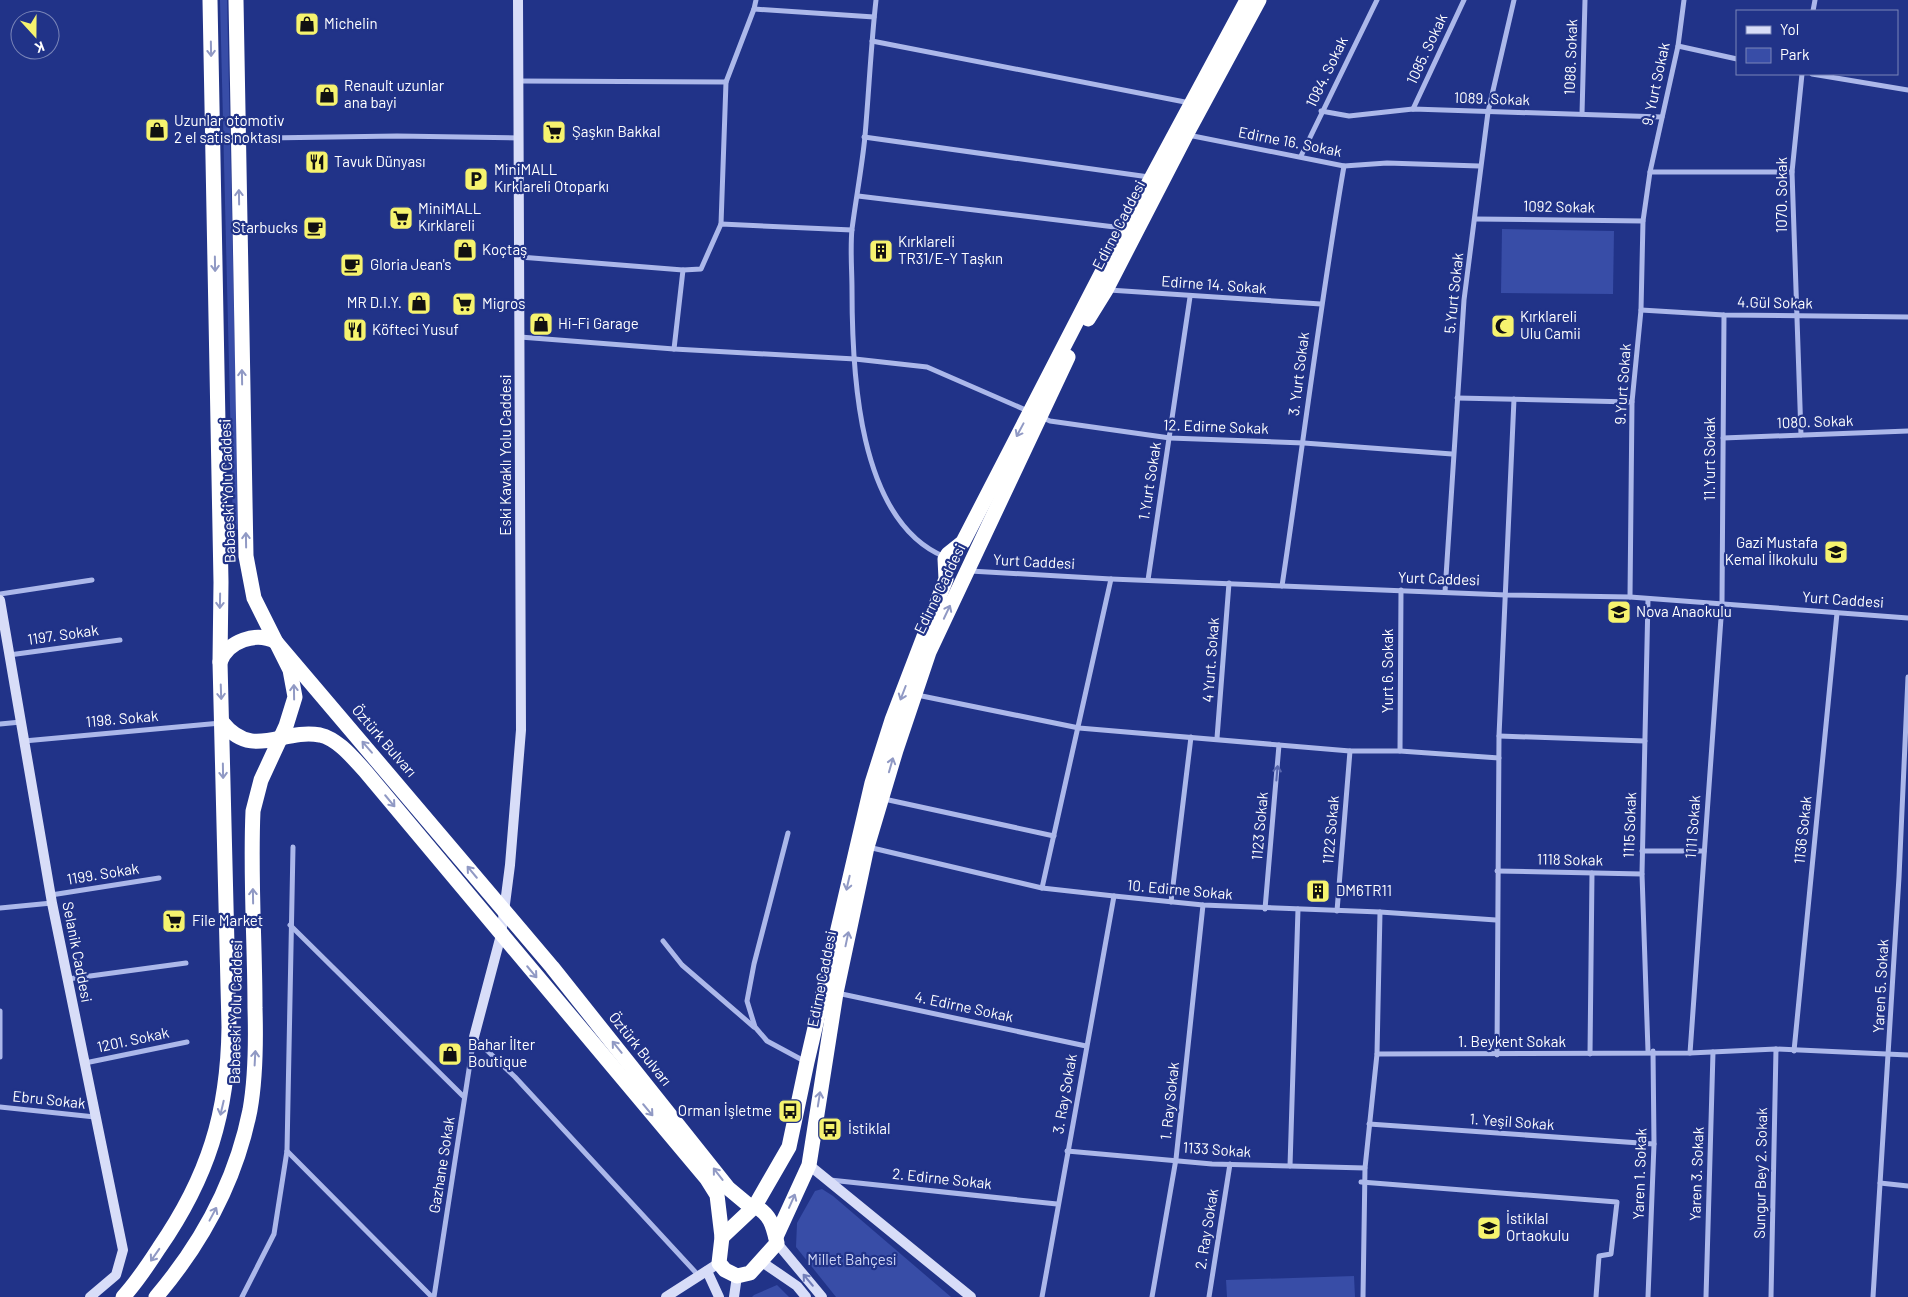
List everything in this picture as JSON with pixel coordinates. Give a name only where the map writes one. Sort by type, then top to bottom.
[{"type":"highway","name":"Babaeski Yolu Caddesi","points":[[123,1297],[163,1244],[189,1201],[210,1152],[227,1081],[229,1018],[220,662],[221,582],[210,0]]},
{"type":"highway","name":"Babaeski Yolu Caddesi","points":[[156,1297],[188,1256],[216,1208],[237,1157],[250,1110],[256,1044],[254,811],[261,780],[281,738],[292,710],[295,696],[290,670],[254,598],[246,556],[236,0]]},
{"type":"highway","name":"Edirne Caddesi","points":[[753,1207],[789,1147],[806,1062],[872,783],[892,720],[946,580],[948,561],[963,542],[1080,332],[1106,290],[1151,178],[1247,0]]},
{"type":"highway","name":"Edirne Caddesi","points":[[736,1276],[750,1273],[762,1262],[777,1240],[809,1165],[836,993],[867,847],[914,695],[932,644],[968,569],[1035,414],[1130,230],[1186,135],[1259,0]]},
{"type":"highway","points":[[965,551],[968,569],[959,576],[948,561],[965,551]]},
{"type":"highway","points":[[220,662],[227,650],[241,641],[260,637],[276,642]]},
{"type":"highway","name":"Öztürk Bulvarı","points":[[276,642],[565,982],[728,1188],[769,1217],[777,1240]]},
{"type":"highway","points":[[222,722],[234,735],[260,743],[297,735],[320,735],[341,747],[365,771],[706,1179],[717,1196],[722,1237],[718,1251],[708,1270],[726,1270],[736,1276]]},
{"type":"highway","points":[[739,1195],[752,1195],[766,1187]]},
{"type":"highway","points":[[722,1237],[753,1207]]},
{"type":"street","name":"Eski Kavaklı Yolu Caddesi","points":[[503,909],[510,865],[521,730],[518,0]]},
{"type":"street","points":[[520,257],[683,270],[701,269],[721,224],[726,82],[756,0]]},
{"type":"street","points":[[876,0],[858,196],[852,230],[852,329],[856,386],[866,446],[878,482],[895,513],[906,528],[918,540],[948,561]]},
{"type":"street","name":"1084. Sokak","points":[[1301,156],[1321,111],[1377,0]]},
{"type":"street","name":"1085. Sokak","points":[[1412,108],[1464,0]]},
{"type":"street","name":"5.Yurt Sokak","points":[[1445,592],[1452,454],[1464,300],[1488,112],[1514,0]]},
{"type":"street","name":"1088. Sokak","points":[[1582,114],[1584,0]]},
{"type":"street","name":"9. Yurt Sokak","points":[[1650,172],[1678,46],[1684,0]]},
{"type":"street","points":[[754,9],[874,17]]},
{"type":"street","points":[[872,41],[1191,103]]},
{"type":"street","points":[[1678,46],[1736,58]]},
{"type":"street","name":"1070. Sokak","points":[[1801,435],[1792,172],[1802,75]]},
{"type":"street","points":[[1818,75],[1908,90]]},
{"type":"street","points":[[519,81],[726,82]]},
{"type":"street","name":"1089. Sokak","points":[[1321,111],[1348,116],[1412,108],[1662,117]]},
{"type":"street","name":"Edirne 16. Sokak","points":[[1186,135],[1301,156],[1344,166],[1387,163],[1480,166]]},
{"type":"street","points":[[267,138],[398,136],[520,138]]},
{"type":"street","points":[[864,138],[1151,178]]},
{"type":"street","name":"3. Yurt Sokak","points":[[1282,586],[1304,442],[1321,304],[1344,166]]},
{"type":"street","points":[[1650,172],[1792,172]]},
{"type":"street","name":"9.Yurt Sokak","points":[[1630,597],[1632,402],[1641,310],[1643,221],[1650,172]]},
{"type":"street","points":[[858,196],[1130,230]]},
{"type":"street","name":"1092 Sokak","points":[[1475,218],[1643,221]]},
{"type":"street","points":[[721,224],[852,230]]},
{"type":"street","points":[[674,349],[683,270]]},
{"type":"street","name":"Edirne 14. Sokak","points":[[1106,290],[1190,297],[1321,304]]},
{"type":"street","name":"1.Yurt Sokak","points":[[1148,580],[1190,297]]},
{"type":"street","name":"4.Gül Sokak","points":[[1641,310],[1724,315],[1908,317]]},
{"type":"street","name":"11.Yurt Sokak","points":[[1722,604],[1724,315]]},
{"type":"street","name":"12. Edirne Sokak","points":[[520,337],[674,349],[855,359],[927,367],[1035,414],[1060,422],[1170,438],[1304,442],[1452,454]]},
{"type":"street","points":[[1456,398],[1632,402]]},
{"type":"street","points":[[1497,1054],[1496,920],[1499,736],[1514,399]]},
{"type":"street","name":"1080. Sokak","points":[[1723,438],[1908,431]]},
{"type":"street","name":"Yurt Caddesi","points":[[968,569],[1111,579],[1506,595],[1630,597],[1908,618]]},
{"type":"street","points":[[1042,888],[1111,579]]},
{"type":"street","points":[[0,594],[92,580]]},
{"type":"street","name":"4 Yurt. Sokak","points":[[1217,738],[1229,583]]},
{"type":"street","name":"Yurt 6. Sokak","points":[[1400,752],[1401,590]]},
{"type":"street","name":"1115 Sokak","points":[[1648,599],[1642,874],[1650,1051]]},
{"type":"street","name":"Selanik Caddesi","points":[[0,600],[51,899],[123,1250],[116,1275],[90,1297]]},
{"type":"street","name":"1111 Sokak","points":[[1690,1052],[1722,604]]},
{"type":"street","name":"1136 Sokak","points":[[1794,1051],[1838,612]]},
{"type":"street","name":"1197. Sokak","points":[[9,656],[120,640]]},
{"type":"street","name":"Yaren 5. Sokak","points":[[1873,1297],[1900,859],[1908,677]]},
{"type":"street","points":[[914,695],[1079,728],[1217,738],[1350,751],[1499,758]]},
{"type":"street","points":[[0,724],[21,722]]},
{"type":"street","name":"1198. Sokak","points":[[24,740],[222,722]]},
{"type":"street","points":[[1499,736],[1645,741]]},
{"type":"street","points":[[1171,902],[1191,737]]},
{"type":"street","name":"1123 Sokak","points":[[1265,909],[1279,745]]},
{"type":"street","name":"1122 Sokak","points":[[1337,911],[1350,751]]},
{"type":"street","points":[[882,798],[1054,836]]},
{"type":"street","points":[[755,1027],[747,1001],[754,964],[788,834]]},
{"type":"street","points":[[242,1297],[274,1234],[287,1151],[293,847]]},
{"type":"street","name":"10. Edirne Sokak","points":[[867,847],[1042,888],[1202,906],[1380,912],[1496,920]]},
{"type":"street","points":[[1642,851],[1704,851]]},
{"type":"street","points":[[1900,859],[1908,860]]},
{"type":"street","name":"1118 Sokak","points":[[1497,871],[1642,874]]},
{"type":"street","points":[[1590,1054],[1592,873]]},
{"type":"street","name":"1199. Sokak","points":[[0,908],[159,878]]},
{"type":"street","name":"3. Ray Sokak","points":[[1042,1297],[1057,1204],[1114,896]]},
{"type":"street","name":"1. Ray Sokak","points":[[1152,1297],[1176,1160],[1202,906]]},
{"type":"street","points":[[503,909],[501,935],[474,1037],[708,1270],[719,1297]]},
{"type":"street","points":[[1290,1166],[1298,909]]},
{"type":"street","points":[[1363,1297],[1363,1182],[1377,1054],[1380,912]]},
{"type":"street","points":[[290,925],[464,1097]]},
{"type":"street","points":[[663,941],[682,965],[755,1027],[767,1041],[806,1062]]},
{"type":"street","points":[[67,979],[186,963]]},
{"type":"street","name":"4. Edirne Sokak","points":[[836,993],[1086,1046]]},
{"type":"street","points":[[0,1011],[0,1057]]},
{"type":"street","name":"Gazhane Sokak","points":[[433,1297],[474,1037]]},
{"type":"street","name":"1201. Sokak","points":[[84,1063],[187,1042]]},
{"type":"street","name":"1. Beykent Sokak","points":[[1377,1054],[1590,1054],[1776,1049],[1794,1051],[1889,1052],[1908,1055]]},
{"type":"street","name":"Sungur Bey 2. Sokak","points":[[1771,1297],[1776,1049]]},
{"type":"street","name":"Yaren 1. Sokak","points":[[1648,1297],[1654,1144],[1650,1051]]},
{"type":"street","name":"Yaren 3. Sokak","points":[[1706,1297],[1713,1052]]},
{"type":"street","name":"Ebru Sokak","points":[[0,1107],[95,1117]]},
{"type":"street","name":"1. Yeşil Sokak","points":[[1369,1124],[1654,1144]]},
{"type":"street","points":[[287,1151],[433,1297]]},
{"type":"street","name":"1133 Sokak","points":[[1067,1151],[1230,1164],[1365,1168]]},
{"type":"street","name":"2. Ray Sokak","points":[[1209,1297],[1230,1164]]},
{"type":"street","points":[[809,1165],[972,1297]]},
{"type":"street","name":"2. Edirne Sokak","points":[[825,1179],[1057,1204]]},
{"type":"street","points":[[1363,1182],[1617,1202],[1610,1254],[1599,1256],[1596,1297]]},
{"type":"street","points":[[1880,1183],[1908,1186]]},
{"type":"street","points":[[777,1240],[822,1297]]},
{"type":"street","points":[[762,1262],[797,1286],[806,1297]]},
{"type":"street","points":[[671,1296],[708,1270]]},
{"type":"street","points":[[734,1297],[736,1276]]},
{"type":"green space","points":[[220,0],[227,0],[239,531],[233,526]]},
{"type":"green space","points":[[1502,229],[1614,231],[1613,294],[1501,293]]},
{"type":"green space","name":"Millet Bahçesi","points":[[822,1189],[833,1196],[951,1297],[836,1297],[796,1247],[797,1223],[815,1191]]},
{"type":"green space","points":[[1354,1276],[1355,1297],[1227,1297],[1226,1280]]},
{"type":"green space","points":[[777,1285],[789,1297],[752,1297],[754,1295]]},
{"type":"place","name":"Michelin","points":[[307,24]]},
{"type":"place","name":"Renault uzunlar ana bayi","points":[[327,95]]},
{"type":"place","name":"Uzunlar otomotiv 2 el satis noktası","points":[[157,130]]},
{"type":"place","name":"Şaşkın Bakkal","points":[[554,132]]},
{"type":"place","name":"Tavuk Dünyası","points":[[317,162]]},
{"type":"place","name":"MiniMALL Kırklareli Otoparkı","points":[[476,179]]},
{"type":"place","name":"MiniMALL Kırklareli","points":[[401,218]]},
{"type":"place","name":"Starbucks","points":[[315,228]]},
{"type":"place","name":"Koçtaş","points":[[465,250]]},
{"type":"place","name":"Kırklareli TR31/E-Y Taşkın","points":[[881,251]]},
{"type":"place","name":"Gloria Jean's","points":[[352,265]]},
{"type":"place","name":"MR D.I.Y.","points":[[419,303]]},
{"type":"place","name":"Migros","points":[[464,304]]},
{"type":"place","name":"Hi-Fi Garage","points":[[541,324]]},
{"type":"place","name":"Kırklareli Ulu Camii","points":[[1503,326]]},
{"type":"place","name":"Köfteci Yusuf","points":[[355,330]]},
{"type":"place","name":"Gazi Mustafa Kemal İlkokulu","points":[[1836,552]]},
{"type":"place","name":"Nova Anaokulu","points":[[1619,612]]},
{"type":"place","name":"DM6TR11","points":[[1318,891]]},
{"type":"place","name":"File Market","points":[[174,921]]},
{"type":"place","name":"Bahar İlter Boutique","points":[[450,1054]]},
{"type":"place","name":"Orman İşletme","points":[[790,1111]]},
{"type":"place","name":"İstiklal","points":[[830,1129]]},
{"type":"place","name":"İstiklal Ortaokulu","points":[[1489,1228]]}]
